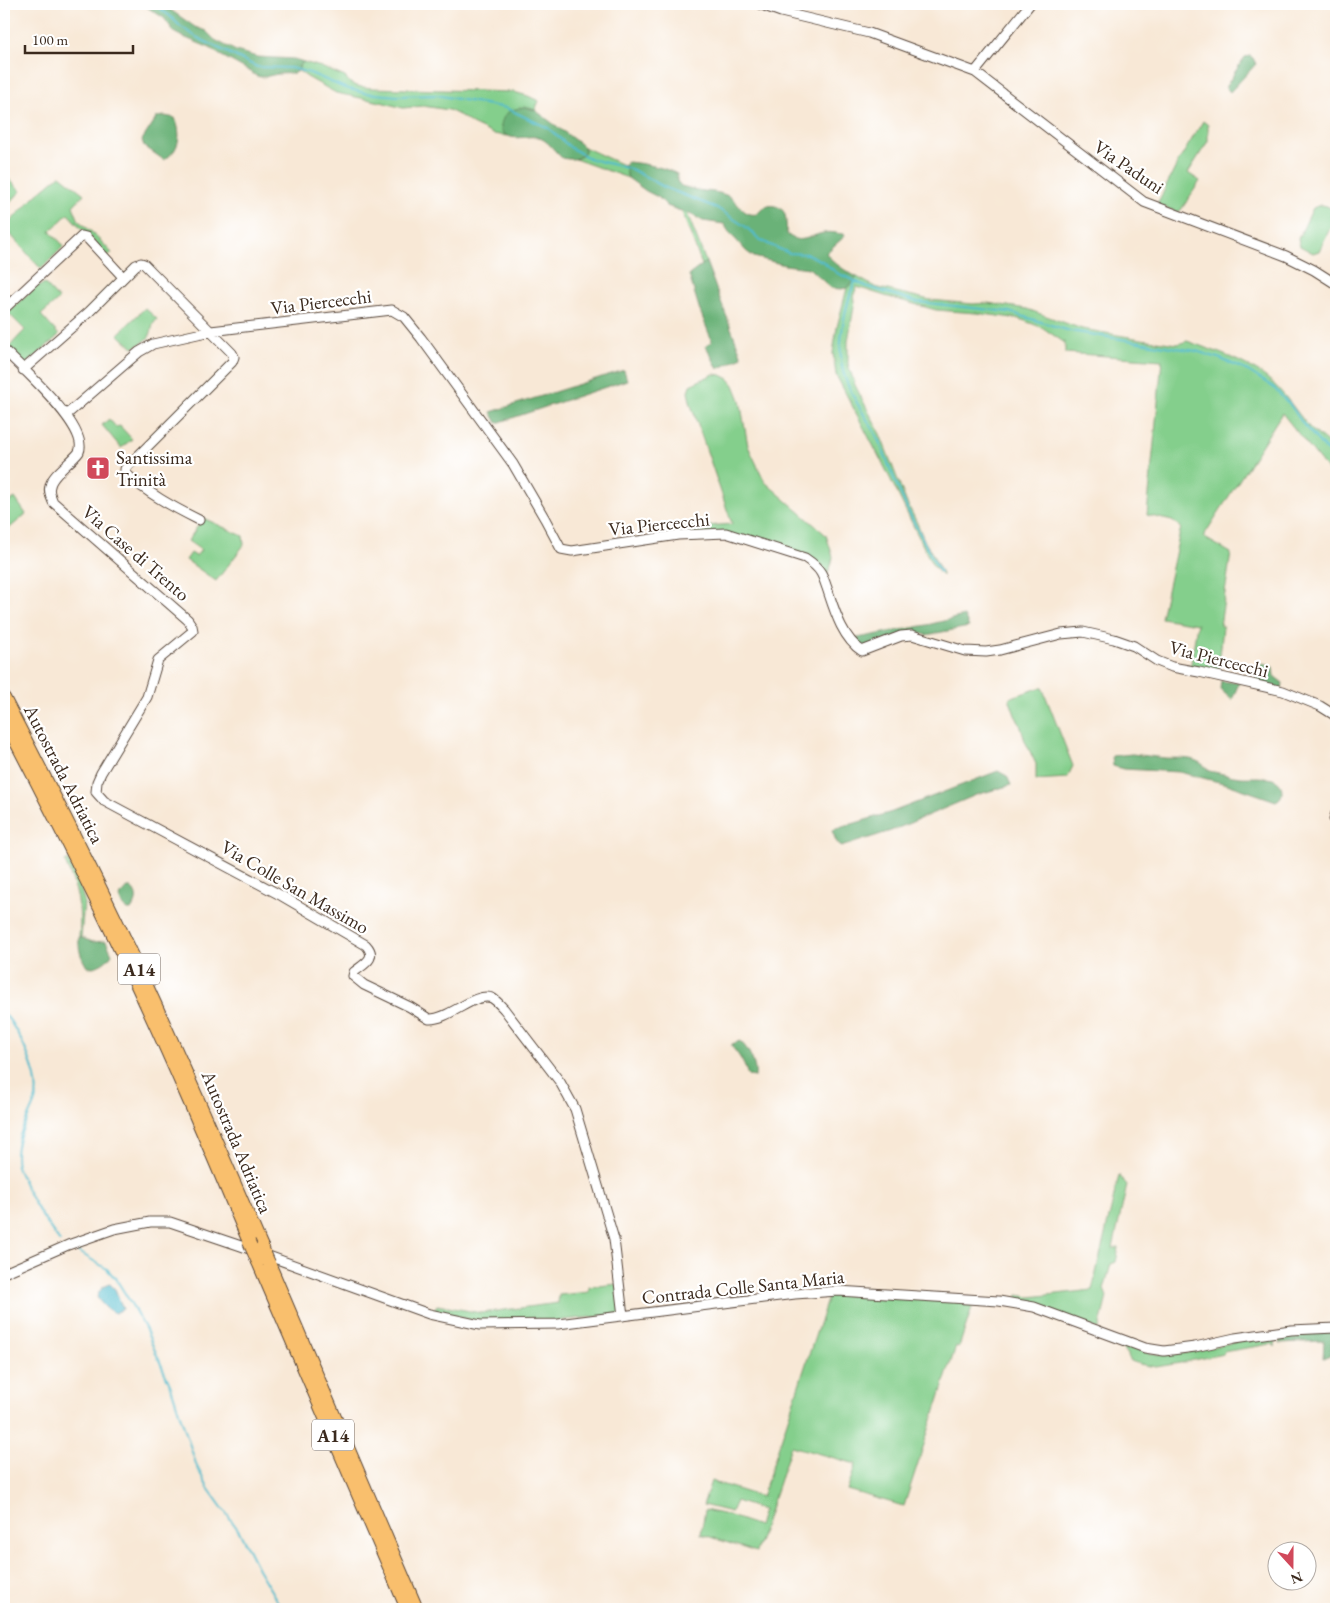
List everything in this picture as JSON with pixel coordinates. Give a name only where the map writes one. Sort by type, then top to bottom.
[{"type":"highway","name":"Autostrada Adriatica","points":[[4,698],[95,877],[186,1070],[262,1247],[263,1263],[407,1609]]},
{"type":"highway","name":"Autostrada Adriatica","points":[[4,719],[125,960],[250,1242],[263,1263],[417,1609]]},
{"type":"street","name":"Via Paduni","points":[[759,4],[780,12],[869,33],[975,72],[1144,202],[1286,256],[1336,284]]},
{"type":"street","points":[[975,72],[1030,4]]},
{"type":"street","points":[[4,309],[82,236],[123,277]]},
{"type":"street","points":[[23,370],[89,312],[136,265],[144,264],[211,331],[234,357],[232,362],[125,469],[125,474],[161,501],[199,520]]},
{"type":"street","name":"Via Piercecchi","points":[[66,415],[139,352],[153,344],[211,331],[392,310],[404,317],[513,464],[561,549],[572,551],[678,535],[726,533],[804,558],[815,565],[822,574],[846,633],[855,646],[862,651],[901,636],[912,635],[966,651],[986,652],[1061,634],[1083,632],[1134,646],[1172,668],[1199,672],[1283,691],[1320,706],[1336,716]]},
{"type":"street","name":"Via Case di Trento","points":[[4,350],[66,415],[80,440],[81,447],[77,455],[52,480],[49,488],[53,502],[188,620],[192,626],[193,631],[158,660],[147,697],[101,773],[97,782],[96,792]]},
{"type":"street","name":"Via Colle San Massimo","points":[[96,792],[104,801],[282,896],[366,945],[371,950],[369,960],[354,972],[353,976],[364,984],[410,1007],[429,1019],[443,1017],[479,998],[491,998],[500,1005],[560,1082],[575,1109],[614,1239],[623,1316]]},
{"type":"street","points":[[1336,813],[1334,819],[1336,825]]},
{"type":"street","name":"Contrada Colle Santa Maria","points":[[4,1273],[68,1245],[114,1230],[150,1222],[170,1222],[429,1314],[480,1326],[558,1324],[795,1294],[838,1291],[1000,1301],[1034,1307],[1145,1348],[1164,1351],[1291,1330],[1336,1328]]},
{"type":"green space","points":[[142,4],[162,4],[195,27],[206,31],[215,40],[236,51],[257,57],[294,59],[304,62],[299,66],[299,71],[296,72],[264,77],[254,75],[210,48],[175,33],[164,18]]},
{"type":"green space","points":[[1250,56],[1256,64],[1230,92],[1226,86],[1245,57]]},
{"type":"green space","points":[[304,62],[345,77],[356,86],[514,92],[539,101],[535,110],[525,107],[509,112],[502,132],[507,136],[493,134],[449,110],[423,106],[403,108],[336,93],[299,71],[299,66]]},
{"type":"green space","points":[[525,107],[535,110],[584,147],[585,151],[575,159],[562,158],[548,143],[538,137],[516,138],[504,134],[501,124],[504,117],[510,111]]},
{"type":"green space","points":[[157,117],[175,118],[179,136],[173,152],[164,160],[144,146],[142,140]]},
{"type":"green space","points":[[1203,121],[1208,125],[1208,141],[1188,173],[1200,181],[1178,212],[1157,205],[1178,162]]},
{"type":"green space","points":[[584,147],[625,166],[628,178],[575,159],[582,156],[585,151]]},
{"type":"green space","points":[[627,162],[666,169],[677,174],[677,181],[681,186],[728,196],[748,213],[757,214],[767,206],[775,206],[782,210],[786,217],[787,234],[796,239],[805,239],[826,232],[844,234],[845,236],[826,253],[836,264],[857,277],[847,288],[831,288],[809,268],[785,265],[754,257],[746,251],[724,224],[703,221],[667,206],[658,197],[628,178],[625,166]]},
{"type":"green space","points":[[4,174],[21,191],[4,209]]},
{"type":"green space","points":[[60,175],[84,194],[73,206],[79,221],[112,253],[108,257],[68,214],[50,231],[64,246],[41,269],[10,234],[4,239],[4,228],[35,196]]},
{"type":"green space","points":[[1320,205],[1330,208],[1334,212],[1335,218],[1319,251],[1313,253],[1300,246],[1298,239],[1313,208]]},
{"type":"green space","points":[[682,212],[687,213],[706,262],[702,265]]},
{"type":"green space","points":[[706,262],[742,357],[718,369],[706,346],[712,341],[689,275]]},
{"type":"green space","points":[[857,277],[875,287],[930,300],[973,304],[988,303],[1027,309],[1082,329],[1178,344],[1187,341],[1218,352],[1239,361],[1267,378],[1284,395],[1309,427],[1331,446],[1337,457],[1336,481],[1282,413],[1203,537],[1231,553],[1220,626],[1223,627],[1218,675],[1190,670],[1197,624],[1161,618],[1181,527],[1172,521],[1147,515],[1162,360],[1065,353],[1065,343],[1043,328],[1020,319],[936,310],[857,287],[854,294],[855,301],[848,341],[848,364],[855,385],[880,434],[906,501],[942,576],[932,564],[885,468],[836,375],[833,353],[837,327],[847,288]]},
{"type":"green space","points":[[44,283],[59,299],[41,315],[59,335],[25,366],[7,349],[25,330],[8,313],[38,285],[40,286]]},
{"type":"green space","points":[[145,308],[157,319],[149,337],[143,343],[133,348],[118,334]]},
{"type":"green space","points":[[624,370],[627,380],[497,423],[491,412]]},
{"type":"green space","points":[[714,374],[729,379],[734,385],[740,400],[748,446],[765,482],[826,535],[833,557],[826,577],[817,564],[752,539],[680,534],[681,528],[732,524],[688,392],[690,385]]},
{"type":"green space","points":[[109,419],[116,427],[120,426],[132,439],[121,448],[102,425]]},
{"type":"green space","points":[[15,498],[26,514],[4,533],[4,505]]},
{"type":"green space","points":[[203,518],[243,536],[244,545],[216,581],[186,560],[191,553],[196,556],[201,550],[188,541]]},
{"type":"green space","points":[[964,616],[969,627],[926,635],[911,633],[886,640],[862,650],[852,639],[927,625]]},
{"type":"green space","points":[[1259,663],[1273,667],[1274,676],[1283,683],[1282,689],[1255,683]]},
{"type":"green space","points":[[1221,681],[1239,683],[1232,700],[1220,689]]},
{"type":"green space","points":[[1042,687],[1073,766],[1067,778],[1036,780],[1036,764],[1009,698]]},
{"type":"green space","points":[[1132,754],[1189,759],[1199,762],[1209,771],[1237,777],[1272,779],[1281,785],[1281,796],[1276,801],[1227,784],[1179,772],[1123,769],[1113,766],[1112,756]]},
{"type":"green space","points":[[998,771],[1007,776],[1011,785],[976,795],[891,831],[841,847],[836,841],[832,830],[892,812]]},
{"type":"green space","points":[[68,860],[80,885],[84,901],[81,938],[79,937],[80,917],[78,898],[65,862]]},
{"type":"green space","points":[[128,888],[134,891],[136,896],[135,905],[131,910],[128,910],[122,904],[120,899],[124,890]]},
{"type":"green space","points":[[79,937],[93,942],[106,941],[112,954],[101,964],[87,967],[80,953]]},
{"type":"green space","points":[[740,1041],[752,1058],[755,1077],[748,1076],[742,1061],[732,1047],[732,1044]]},
{"type":"green space","points":[[1119,1175],[1127,1185],[1113,1248],[1119,1248],[1116,1262],[1111,1264],[1104,1289],[1107,1297],[1099,1329],[1016,1301],[1018,1295],[1030,1297],[1092,1290]]},
{"type":"green space","points":[[617,1284],[622,1314],[554,1321],[484,1323],[433,1311],[437,1305],[481,1313],[558,1303],[559,1295],[589,1292],[589,1287]]},
{"type":"green space","points":[[829,1294],[974,1301],[959,1347],[956,1346],[904,1506],[847,1490],[856,1464],[791,1446],[756,1552],[701,1534],[705,1510],[731,1516],[758,1526],[763,1510],[736,1501],[731,1512],[703,1505],[711,1481],[762,1497]]},
{"type":"green space","points":[[1336,1331],[1336,1338],[1332,1343],[1330,1356],[1323,1359],[1324,1341],[1279,1343],[1281,1334]]},
{"type":"green space","points":[[1276,1335],[1275,1347],[1271,1344],[1223,1352],[1223,1354],[1156,1367],[1131,1361],[1119,1343],[1148,1353],[1168,1355]]},
{"type":"water","points":[[110,1284],[115,1289],[123,1309],[115,1313],[104,1306],[97,1297],[105,1286]]},
{"type":"waterway","points":[[153,4],[198,38],[257,67],[291,68],[310,73],[345,88],[365,93],[398,96],[436,95],[506,108],[548,128],[571,148],[591,159],[631,169],[666,188],[717,208],[770,245],[789,253],[807,254],[822,261],[837,273],[868,287],[918,302],[1009,312],[1070,331],[1196,351],[1221,359],[1248,371],[1273,387],[1336,461]]},
{"type":"waterway","points":[[855,282],[842,330],[841,360],[843,370],[850,390],[878,439],[899,491],[940,572]]},
{"type":"waterway","points":[[4,1013],[28,1055],[36,1080],[37,1091],[35,1101],[18,1140],[17,1166],[35,1204],[60,1242]]},
{"type":"waterway","points":[[74,1249],[107,1269],[116,1279],[129,1300],[145,1328],[171,1387],[197,1467],[208,1488],[239,1531],[258,1569],[282,1609]]},
{"type":"place","name":"Santissima Trinità","points":[[98,468]]}]
